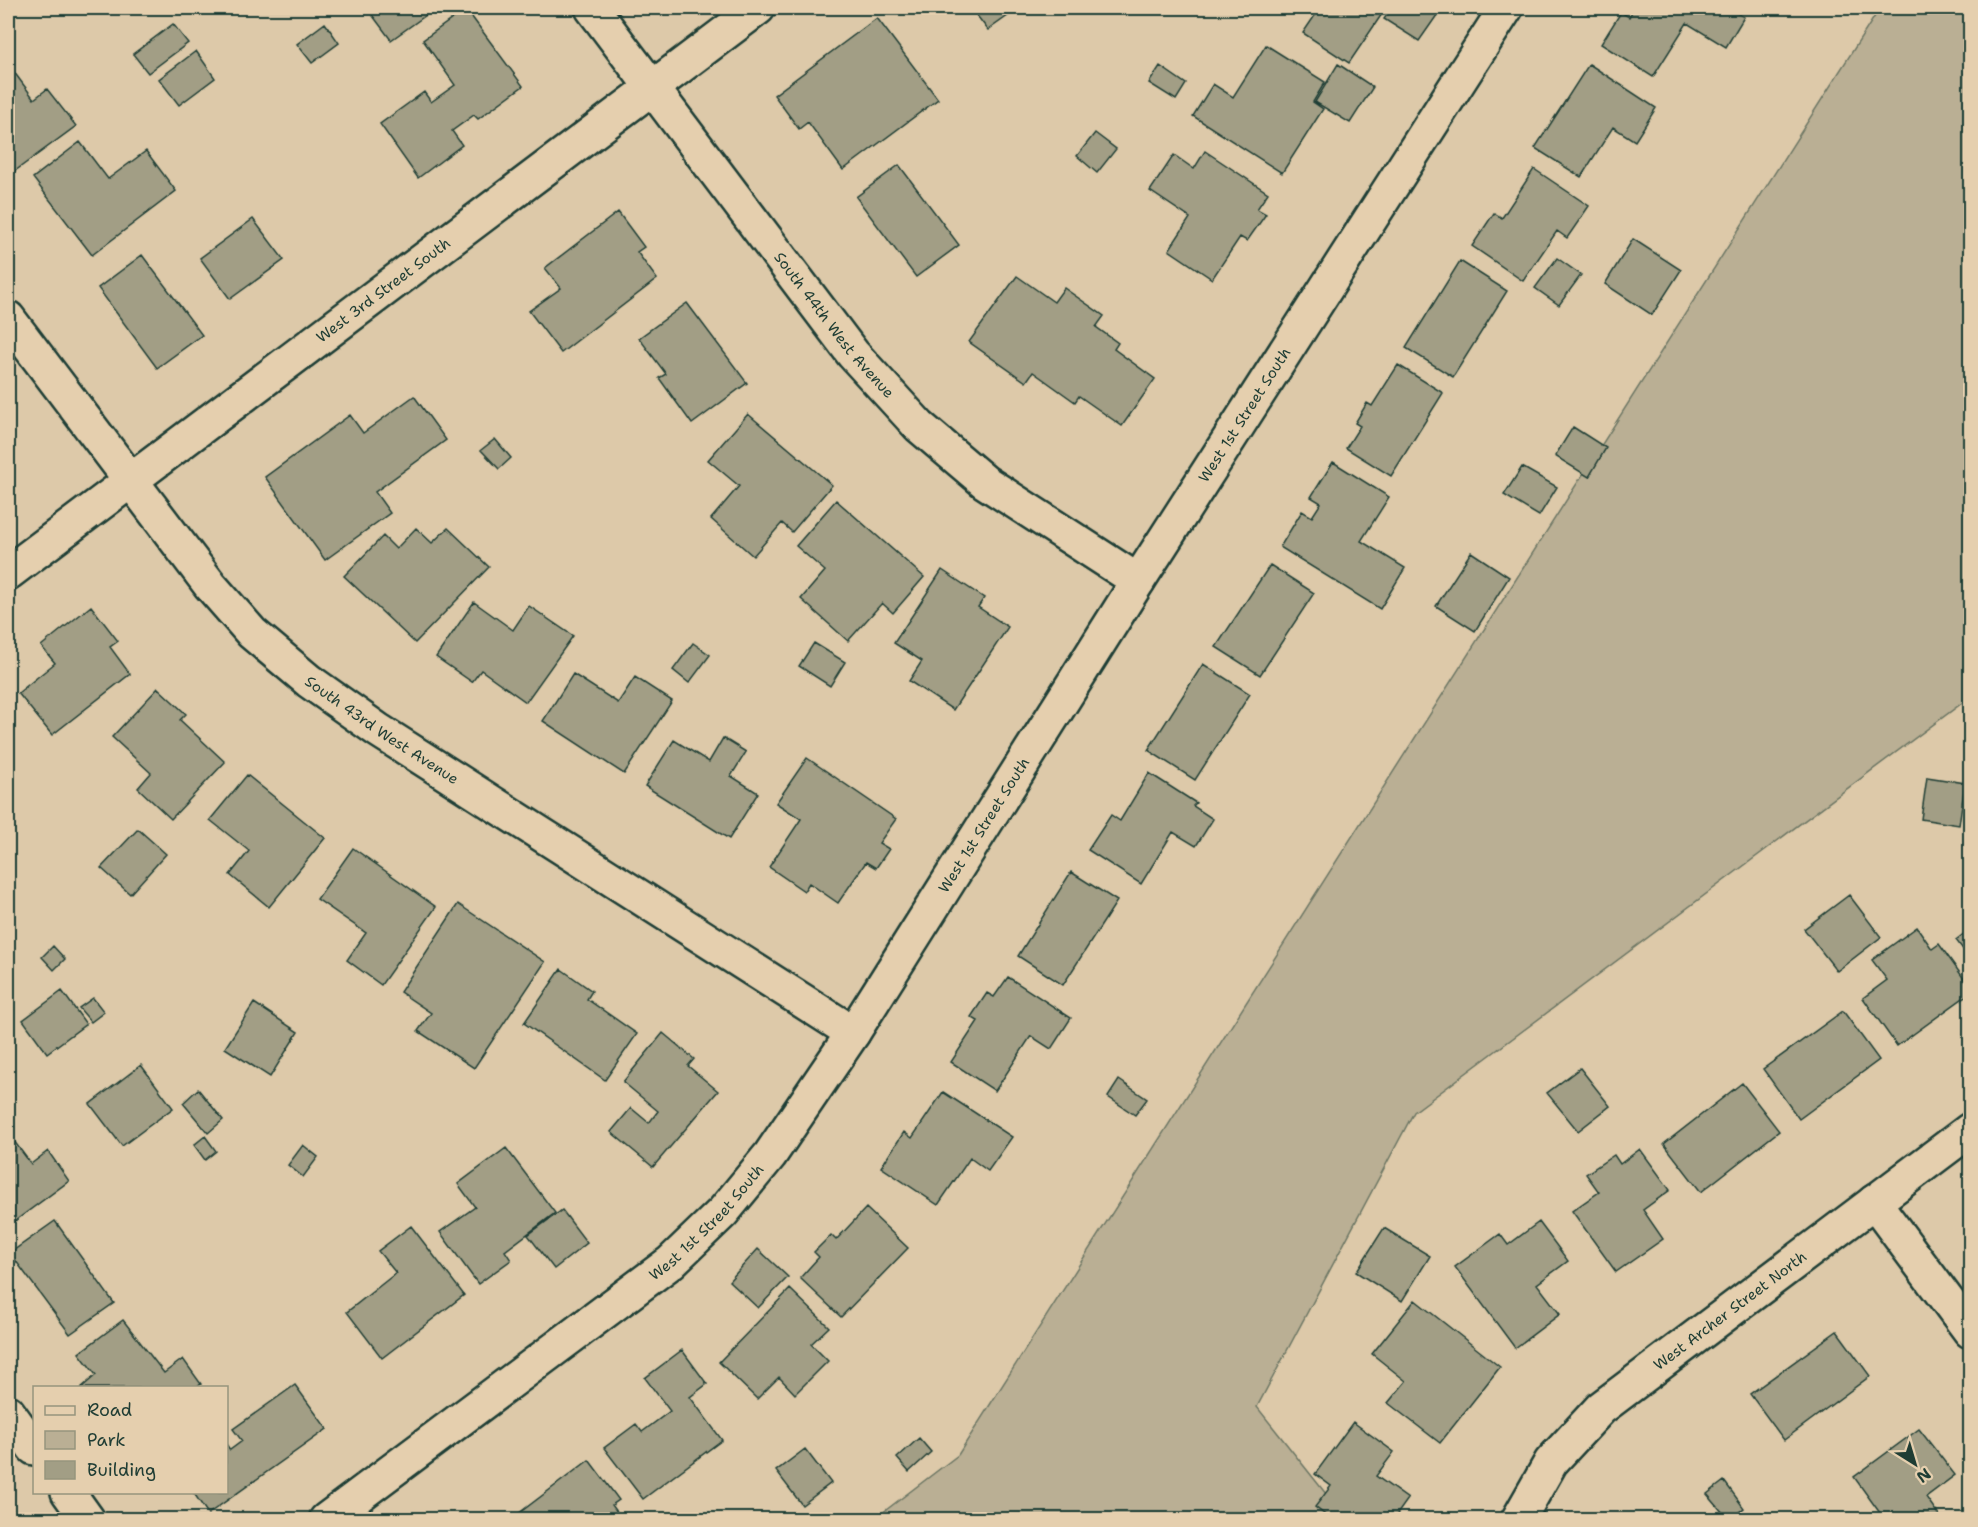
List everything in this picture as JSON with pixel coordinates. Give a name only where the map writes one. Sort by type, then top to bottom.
[{"type":"street","name":"South 44th West Avenue","points":[[592,8],[853,354],[919,426],[985,482],[1138,581]]},
{"type":"street","name":"West 3rd Street South","points":[[8,573],[651,86],[758,8]]},
{"type":"street","name":"West 1st Street South","points":[[326,1520],[671,1262],[723,1212],[770,1155],[853,1033],[1138,581],[1506,8]]},
{"type":"street","name":"South 43rd West Avenue","points":[[8,318],[210,585],[252,633],[309,681],[378,730],[853,1033]]},
{"type":"street","name":"West Archer Street North","points":[[1518,1520],[1551,1462],[1601,1408],[1971,1130]]},
{"type":"street","points":[[1874,1202],[1971,1331]]},
{"type":"street","points":[[8,1412],[33,1447]]},
{"type":"street","points":[[69,1494],[88,1520]]},
{"type":"green space","points":[[1880,8],[1970,8],[1970,697],[1414,1112],[1257,1407],[1346,1519],[873,1520],[958,1455]]},
{"type":"building","points":[[367,8],[436,8],[391,40]]},
{"type":"building","points":[[971,8],[1019,8],[988,30]]},
{"type":"building","points":[[1320,8],[1386,8],[1349,63],[1303,33]]},
{"type":"building","points":[[1392,8],[1442,8],[1419,41],[1384,19]]},
{"type":"building","points":[[1634,8],[1728,8],[1744,17],[1726,47],[1687,23],[1653,77],[1601,44],[1621,12],[1629,17]]},
{"type":"building","points":[[466,9],[523,86],[478,119],[474,115],[452,131],[462,145],[418,178],[380,124],[424,92],[431,102],[455,85],[423,40]]},
{"type":"building","points":[[877,18],[938,99],[843,170],[808,122],[799,129],[774,95]]},
{"type":"building","points":[[325,23],[339,43],[312,63],[297,44]]},
{"type":"building","points":[[173,24],[188,43],[148,73],[133,54]]},
{"type":"building","points":[[1266,45],[1325,82],[1313,102],[1323,109],[1282,173],[1193,116],[1213,84],[1233,97]]},
{"type":"building","points":[[196,51],[215,78],[179,105],[159,79]]},
{"type":"building","points":[[8,64],[34,99],[47,89],[76,126],[15,171],[8,161]]},
{"type":"building","points":[[1338,64],[1373,87],[1350,123],[1315,102]]},
{"type":"building","points":[[1589,64],[1656,108],[1635,141],[1613,127],[1581,177],[1535,148]]},
{"type":"building","points":[[1160,66],[1186,84],[1176,100],[1149,83]]},
{"type":"building","points":[[1095,133],[1116,149],[1097,173],[1077,156]]},
{"type":"building","points":[[80,142],[108,179],[146,151],[176,191],[92,255],[33,178]]},
{"type":"building","points":[[1205,151],[1268,193],[1257,209],[1266,214],[1247,241],[1240,237],[1212,279],[1169,250],[1190,218],[1150,191],[1174,155],[1194,169]]},
{"type":"building","points":[[899,165],[959,245],[916,277],[856,197]]},
{"type":"building","points":[[1534,169],[1589,206],[1567,238],[1557,231],[1523,281],[1472,246],[1494,213],[1502,218]]},
{"type":"building","points":[[618,212],[644,247],[637,252],[657,279],[561,353],[529,311],[561,288],[545,268]]},
{"type":"building","points":[[253,219],[284,260],[230,299],[200,258]]},
{"type":"building","points":[[1633,239],[1681,270],[1652,315],[1605,284]]},
{"type":"building","points":[[142,255],[202,335],[157,368],[98,288]]},
{"type":"building","points":[[1557,258],[1581,275],[1559,305],[1535,288]]},
{"type":"building","points":[[1460,261],[1507,291],[1453,377],[1406,348]]},
{"type":"building","points":[[1017,276],[1054,302],[1064,288],[1104,316],[1096,327],[1118,343],[1114,349],[1155,379],[1122,426],[1079,396],[1075,402],[1033,372],[1026,382],[969,342]]},
{"type":"building","points":[[687,303],[747,383],[692,424],[659,378],[666,374],[639,338]]},
{"type":"building","points":[[1398,365],[1443,393],[1391,476],[1346,448],[1360,426],[1355,423],[1367,403],[1372,406]]},
{"type":"building","points":[[414,396],[446,440],[375,492],[390,513],[325,560],[265,477],[350,415],[363,433]]},
{"type":"building","points":[[748,414],[832,485],[792,532],[782,523],[753,556],[711,519],[739,486],[708,460]]},
{"type":"building","points":[[1573,427],[1606,448],[1589,477],[1555,456]]},
{"type":"building","points":[[495,439],[511,458],[499,469],[481,450]]},
{"type":"building","points":[[1333,462],[1389,497],[1361,541],[1405,568],[1380,609],[1280,547],[1302,511],[1312,517],[1321,503],[1311,497]]},
{"type":"building","points":[[1522,467],[1557,487],[1539,516],[1504,495]]},
{"type":"building","points":[[836,500],[924,577],[893,613],[882,603],[848,641],[801,599],[825,571],[796,546]]},
{"type":"building","points":[[416,528],[432,543],[448,528],[489,567],[415,643],[344,576],[383,536],[396,549]]},
{"type":"building","points":[[1471,552],[1509,577],[1475,631],[1436,606]]},
{"type":"building","points":[[1270,565],[1314,593],[1260,675],[1216,647]]},
{"type":"building","points":[[942,570],[984,598],[978,607],[1008,627],[953,710],[909,681],[922,661],[894,643]]},
{"type":"building","points":[[474,602],[513,630],[529,606],[573,636],[526,702],[481,670],[472,682],[436,657]]},
{"type":"building","points":[[91,606],[118,641],[110,647],[130,674],[52,735],[18,693],[55,663],[41,646]]},
{"type":"building","points":[[693,643],[710,655],[689,683],[673,670]]},
{"type":"building","points":[[814,643],[845,662],[830,686],[799,666]]},
{"type":"building","points":[[1203,664],[1250,694],[1195,780],[1148,750]]},
{"type":"building","points":[[573,674],[618,703],[635,677],[672,701],[624,774],[543,721]]},
{"type":"building","points":[[158,688],[186,714],[180,720],[225,762],[171,819],[138,788],[151,773],[112,737]]},
{"type":"building","points":[[723,738],[746,752],[731,776],[758,793],[729,839],[645,786],[674,740],[709,762]]},
{"type":"building","points":[[807,758],[896,819],[879,843],[889,849],[876,868],[866,862],[838,903],[809,883],[804,891],[769,867],[801,819],[776,803]]},
{"type":"building","points":[[1149,773],[1196,803],[1193,806],[1213,819],[1196,846],[1173,832],[1141,884],[1088,850],[1111,815],[1120,821]]},
{"type":"building","points":[[247,775],[325,838],[269,907],[230,875],[249,851],[210,820]]},
{"type":"building","points":[[1927,777],[1965,783],[1959,825],[1921,819]]},
{"type":"building","points":[[138,829],[166,854],[130,894],[101,868]]},
{"type":"building","points":[[353,848],[436,907],[381,985],[347,960],[366,933],[317,899]]},
{"type":"building","points":[[1071,872],[1117,901],[1063,985],[1018,956]]},
{"type":"building","points":[[1849,895],[1881,937],[1837,971],[1804,929]]},
{"type":"building","points":[[458,904],[545,962],[474,1068],[418,1031],[431,1013],[400,992]]},
{"type":"building","points":[[1917,927],[1932,949],[1939,944],[1970,987],[1970,993],[1897,1046],[1863,998],[1887,980],[1872,960]]},
{"type":"building","points":[[1970,929],[1970,959],[1956,940]]},
{"type":"building","points":[[53,946],[65,959],[54,970],[42,957]]},
{"type":"building","points":[[561,969],[592,991],[587,999],[637,1034],[605,1080],[524,1023]]},
{"type":"building","points":[[1008,977],[1071,1018],[1051,1049],[1031,1036],[995,1091],[951,1062],[978,1021],[971,1017],[987,993],[994,997]]},
{"type":"building","points":[[62,991],[86,1024],[47,1053],[23,1020]]},
{"type":"building","points":[[93,998],[104,1012],[91,1022],[79,1008]]},
{"type":"building","points":[[254,1003],[298,1032],[270,1077],[225,1048]]},
{"type":"building","points":[[1843,1011],[1879,1060],[1799,1119],[1763,1069]]},
{"type":"building","points":[[663,1033],[694,1059],[688,1066],[718,1091],[653,1167],[611,1132],[631,1108],[649,1123],[658,1111],[623,1082]]},
{"type":"building","points":[[141,1065],[173,1108],[122,1146],[90,1104]]},
{"type":"building","points":[[1580,1068],[1610,1106],[1578,1131],[1547,1093]]},
{"type":"building","points":[[1119,1080],[1147,1099],[1135,1115],[1108,1097]]},
{"type":"building","points":[[1742,1083],[1779,1131],[1701,1192],[1664,1144]]},
{"type":"building","points":[[198,1089],[223,1120],[208,1133],[183,1103]]},
{"type":"building","points":[[943,1092],[1012,1137],[988,1171],[970,1158],[938,1205],[881,1167],[904,1132],[912,1138]]},
{"type":"building","points":[[8,1133],[31,1164],[48,1151],[69,1181],[8,1226]]},
{"type":"building","points":[[205,1136],[216,1151],[205,1160],[194,1145]]},
{"type":"building","points":[[303,1145],[318,1157],[303,1177],[288,1165]]},
{"type":"building","points":[[506,1148],[555,1213],[505,1251],[511,1260],[478,1284],[440,1232],[475,1207],[458,1184]]},
{"type":"building","points":[[1640,1149],[1670,1190],[1643,1210],[1663,1239],[1616,1272],[1572,1211],[1599,1192],[1586,1174],[1614,1155],[1620,1164]]},
{"type":"building","points":[[866,1208],[908,1248],[841,1317],[800,1278],[819,1257],[814,1252],[831,1235],[836,1240]]},
{"type":"building","points":[[562,1210],[587,1243],[554,1269],[528,1235]]},
{"type":"building","points":[[55,1221],[114,1303],[70,1334],[10,1253]]},
{"type":"building","points":[[1539,1222],[1568,1261],[1537,1284],[1560,1314],[1515,1348],[1455,1267],[1500,1234],[1508,1245]]},
{"type":"building","points":[[411,1226],[464,1295],[382,1358],[347,1312],[396,1273],[378,1251]]},
{"type":"building","points":[[1384,1228],[1430,1256],[1402,1301],[1356,1272]]},
{"type":"building","points":[[758,1249],[788,1277],[758,1308],[729,1281]]},
{"type":"building","points":[[790,1289],[829,1327],[811,1344],[828,1361],[795,1394],[779,1377],[757,1399],[719,1362]]},
{"type":"building","points":[[1415,1300],[1500,1367],[1440,1443],[1388,1403],[1406,1381],[1372,1354]]},
{"type":"building","points":[[123,1320],[164,1373],[183,1359],[201,1384],[198,1386],[83,1386],[96,1375],[79,1353]]},
{"type":"building","points":[[1837,1331],[1870,1376],[1784,1440],[1750,1394]]},
{"type":"building","points":[[682,1350],[707,1384],[690,1397],[722,1440],[643,1499],[604,1448],[636,1424],[642,1432],[670,1411],[645,1378]]},
{"type":"building","points":[[295,1385],[327,1429],[208,1514],[194,1494],[228,1494],[228,1447],[230,1450],[242,1441],[233,1429]]},
{"type":"building","points":[[1353,1422],[1394,1452],[1376,1476],[1408,1499],[1393,1520],[1332,1520],[1315,1507],[1331,1486],[1315,1474]]},
{"type":"building","points":[[1919,1429],[1955,1475],[1926,1497],[1942,1520],[1885,1520],[1854,1477]]},
{"type":"building","points":[[919,1438],[931,1452],[909,1472],[897,1458]]},
{"type":"building","points":[[805,1449],[831,1483],[802,1505],[776,1471]]},
{"type":"building","points":[[589,1460],[619,1500],[612,1505],[623,1520],[510,1520]]},
{"type":"building","points":[[1724,1481],[1744,1508],[1729,1520],[1707,1494]]}]
